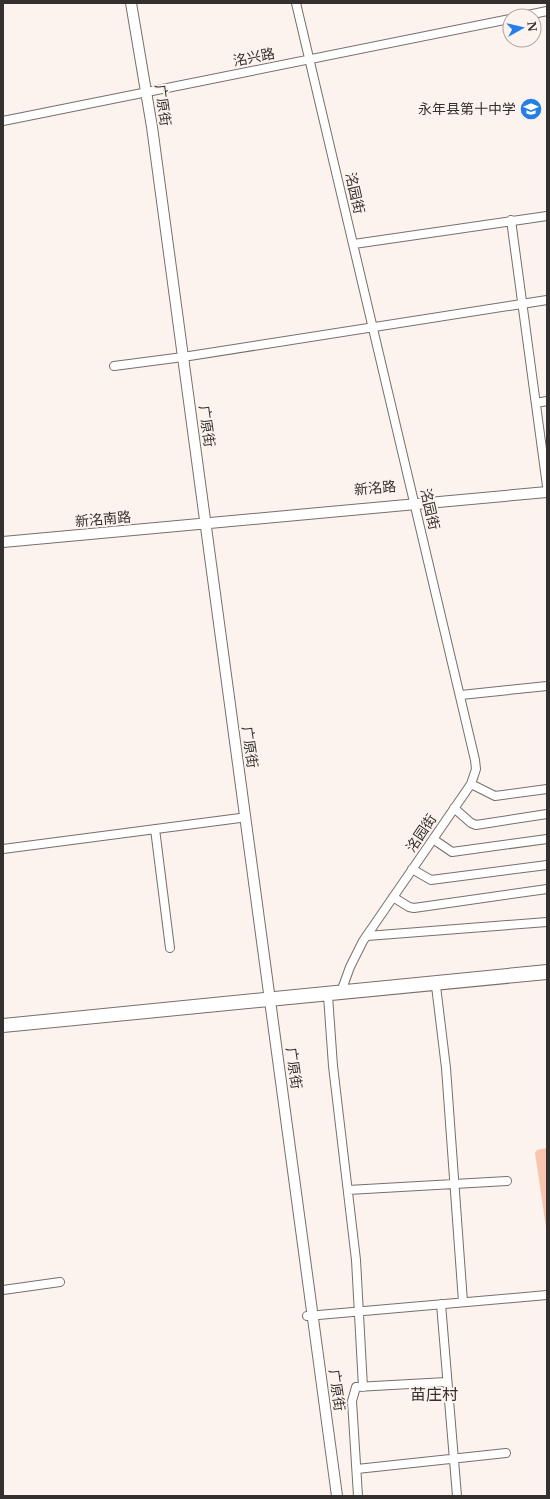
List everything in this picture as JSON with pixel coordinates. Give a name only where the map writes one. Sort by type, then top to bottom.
[{"type":"main road","name":"广原街","points":[[126,3],[144,95]]},
{"type":"main road","name":"广原街","points":[[132,3],[268,999],[310,1316],[331,1496]]},
{"type":"main road","name":"新洺路","points":[[202,521],[415,501],[547,486]]},
{"type":"main road","name":"新洺路","points":[[415,501],[547,492]]},
{"type":"main road","name":"广原街","points":[[202,521],[240,818],[268,999]]},
{"type":"main road","name":"新洺南路","points":[[3,536],[202,521]]},
{"type":"main road","name":"新洺南路","points":[[3,542],[202,521]]},
{"type":"main road","name":"广原街","points":[[310,1316],[337,1496]]},
{"type":"street","name":"洺园街","points":[[296,3],[476,760],[476,769],[470,784],[367,936],[350,967],[342,989]]},
{"type":"street","name":"洺兴路","points":[[3,126],[144,95],[502,21]]},
{"type":"street","name":"洺兴路","points":[[311,61],[502,25]]},
{"type":"street","name":"洺兴路","points":[[3,121],[144,95]]},
{"type":"street","points":[[354,244],[511,220],[547,216]]},
{"type":"street","points":[[511,220],[547,486]]},
{"type":"street","points":[[114,366],[180,358],[374,326],[547,300]]},
{"type":"street","points":[[536,403],[547,401]]},
{"type":"street","points":[[461,695],[547,686]]},
{"type":"street","points":[[470,784],[495,796],[547,789]]},
{"type":"street","points":[[454,808],[471,823],[476,824],[547,814]]},
{"type":"street","points":[[3,849],[240,818]]},
{"type":"street","points":[[154,829],[170,948]]},
{"type":"street","points":[[433,839],[452,852],[547,839]]},
{"type":"street","points":[[412,869],[431,880],[547,865]]},
{"type":"street","points":[[393,897],[409,907],[414,908],[547,889]]},
{"type":"street","points":[[367,936],[547,922]]},
{"type":"street","points":[[3,1028],[268,999],[342,989],[547,969]]},
{"type":"street","points":[[3,1023],[268,999],[328,996],[547,975]]},
{"type":"street","points":[[436,986],[446,1068],[463,1302]]},
{"type":"street","points":[[328,996],[333,1066],[348,1190],[360,1311],[363,1387]]},
{"type":"street","points":[[348,1190],[507,1181]]},
{"type":"street","points":[[3,1290],[60,1282]]},
{"type":"street","points":[[310,1316],[547,1295]]},
{"type":"street","points":[[441,1304],[446,1382],[457,1496]]},
{"type":"street","points":[[358,1496],[352,1396],[356,1387],[446,1382]]},
{"type":"street","points":[[357,1469],[453,1460],[506,1453]]},
{"type":"shaded area","points":[[547,1148],[547,1234],[535,1153],[537,1150]]},
{"type":"place","name":"永年县第十中学","points":[[531,109]]},
{"type":"district","name":"苗庄村","points":[[434,1394]]}]
